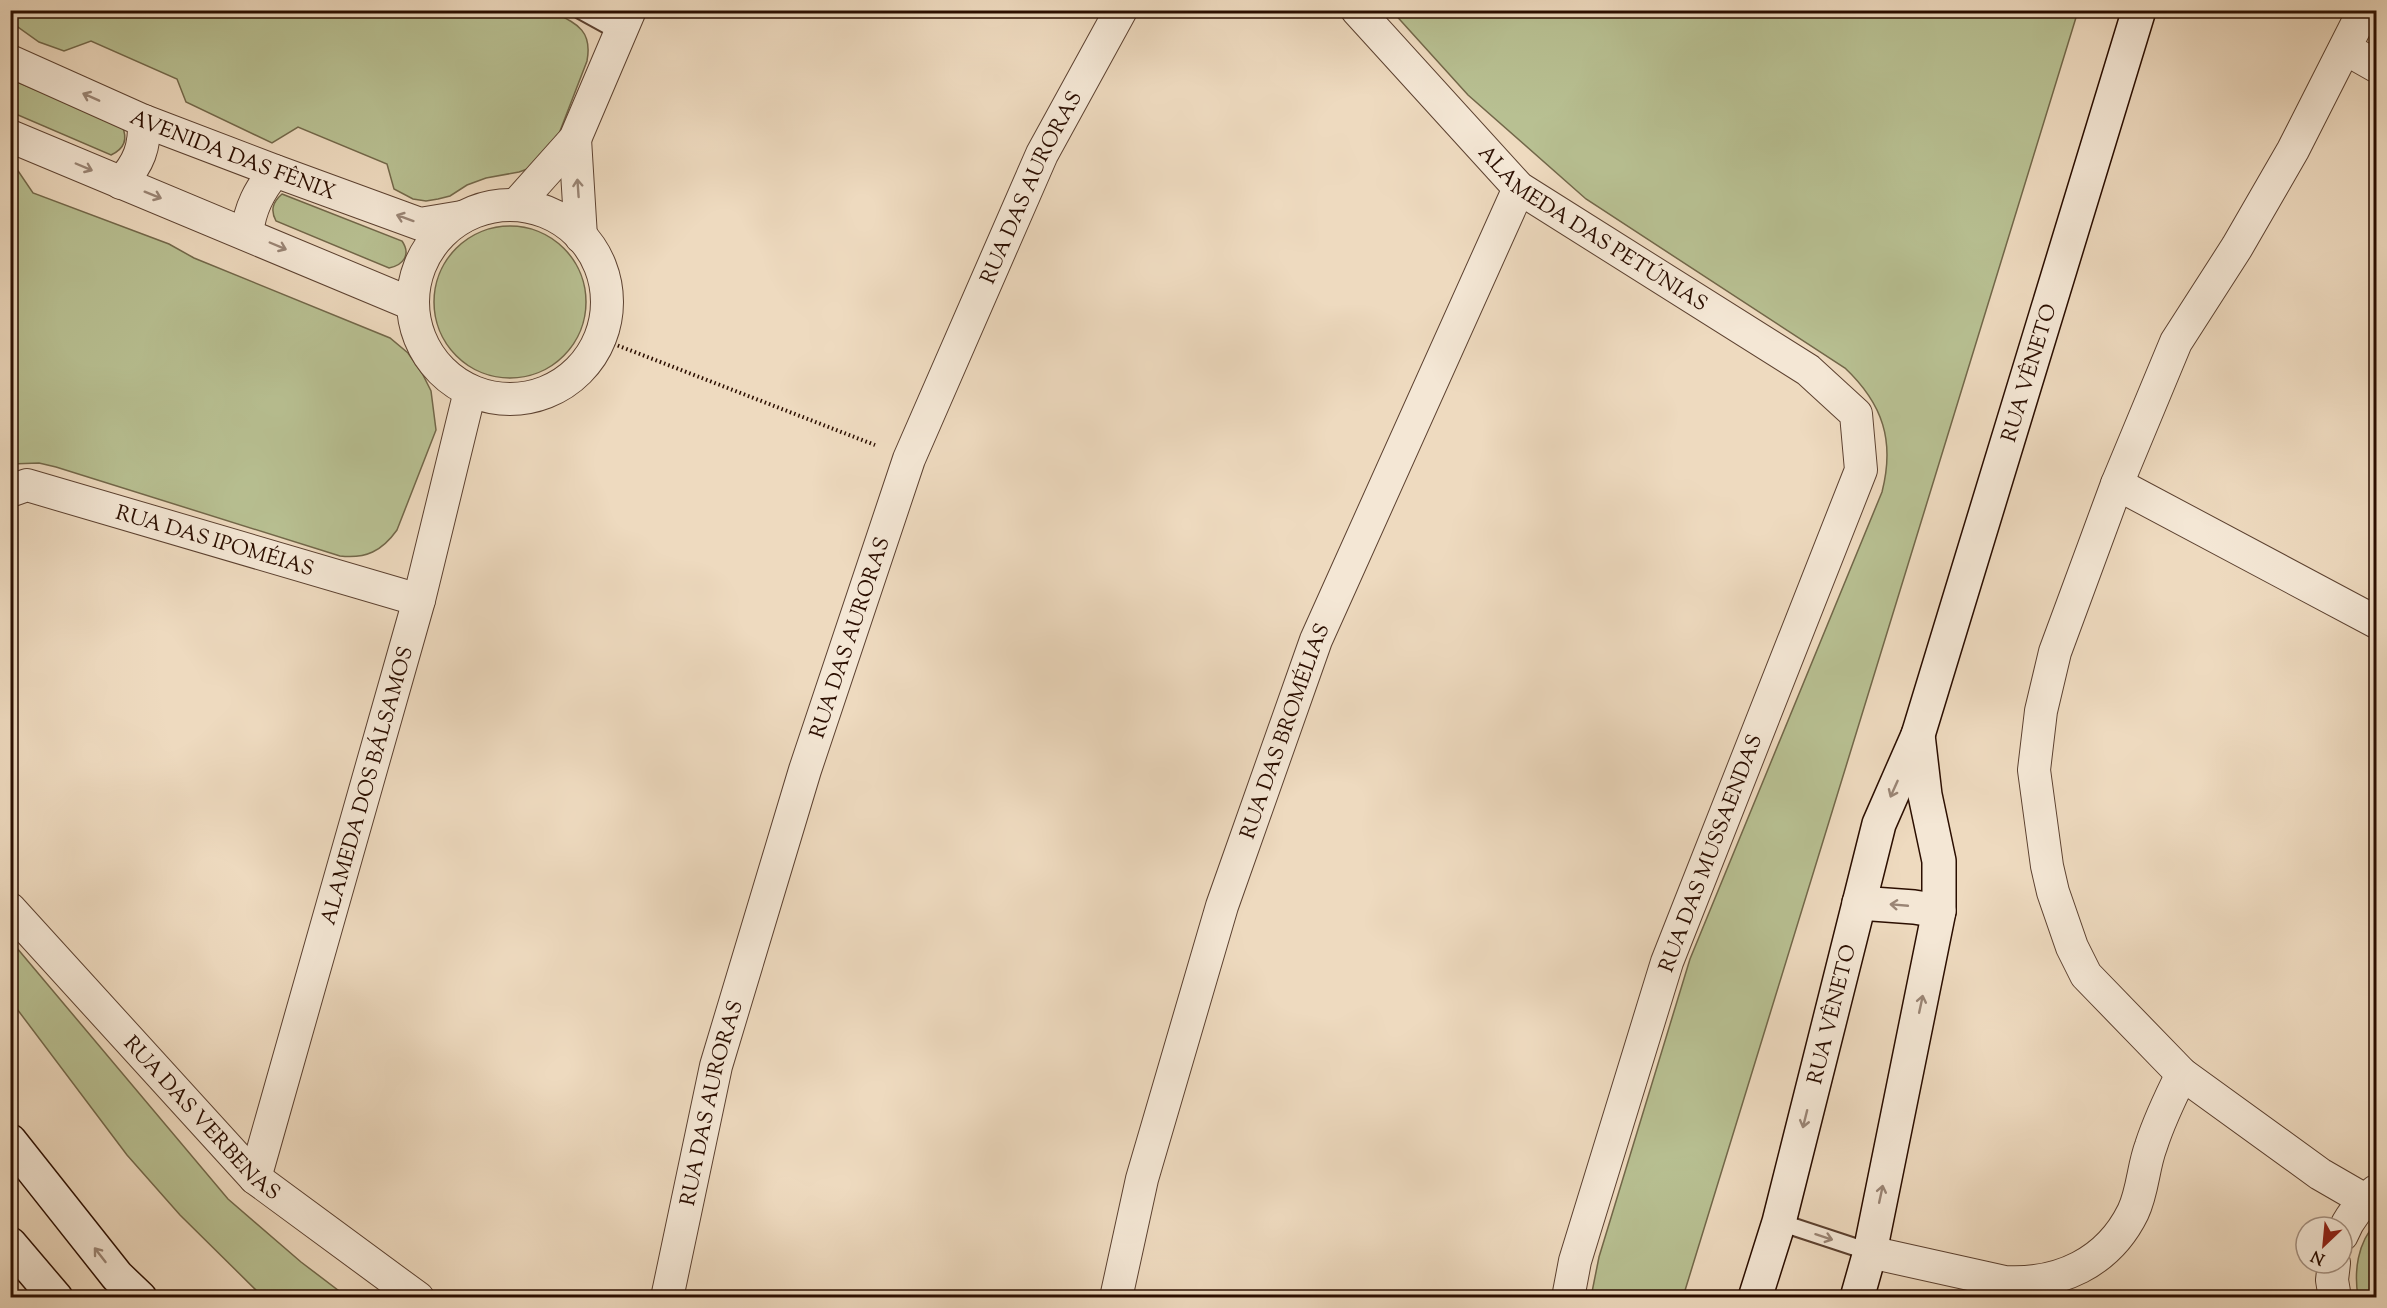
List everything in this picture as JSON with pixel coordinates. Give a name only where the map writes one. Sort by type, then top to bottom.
[{"type":"street","name":"RUA DAS AURORAS","points":[[667,1298],[716,1066],[805,770],[909,459],[1042,154],[1121,10]]},
{"type":"street","name":"ALAMEDA DAS PETÚNIAS","points":[[1357,10],[1519,188],[1808,370],[1856,414]]},
{"type":"street","name":"RUA VÊNETO","points":[[1755,1298],[1779,1222],[1879,824],[1918,735],[2139,10]]},
{"type":"street","points":[[2354,1215],[2371,1196],[2320,1174],[2182,1074],[2086,975],[2072,947],[2051,883],[2034,770],[2041,711],[2055,652],[2116,484],[2176,342],[2237,247],[2288,159],[2346,50],[2364,10]]},
{"type":"street","points":[[516,205],[575,139],[625,21]]},
{"type":"street","points":[[2346,50],[2376,66]]},
{"type":"street","name":"AVENIDA DAS FÊNIX","points":[[10,61],[144,121],[420,224],[462,217]]},
{"type":"street","points":[[122,183],[140,157],[145,139],[144,121]]},
{"type":"street","points":[[10,136],[247,233],[412,304]]},
{"type":"street","points":[[575,139],[581,237]]},
{"type":"street","points":[[247,233],[253,204],[262,186],[275,171]]},
{"type":"street","name":"RUA DAS BROMÉLIAS","points":[[1116,1298],[1142,1179],[1222,906],[1316,640],[1519,188]]},
{"type":"street","points":[[516,205],[540,210],[562,220],[581,237],[597,259],[606,285],[607,313],[601,339],[584,365],[561,386],[532,397],[501,399],[470,391],[447,376],[428,356],[416,331],[412,304],[415,278],[425,253],[441,233],[462,217],[488,207],[516,205]]},
{"type":"street","name":"ALAMEDA DOS BÁLSAMOS","points":[[255,1178],[419,600],[470,391]]},
{"type":"street","name":"RUA DAS MUSSAENDAS","points":[[1568,1298],[1575,1261],[1667,962],[1861,470],[1856,414]]},
{"type":"street","points":[[2116,484],[2376,622]]},
{"type":"street","name":"RUA DAS IPOMÉIAS","points":[[10,491],[27,485],[419,600]]},
{"type":"street","name":"RUA VÊNETO","points":[[1857,1298],[1869,1252],[1939,911],[1939,861],[1925,795],[1918,735]]},
{"type":"street","points":[[1859,903],[1939,911]]},
{"type":"street","name":"RUA DAS VERBENAS","points":[[10,909],[255,1178],[418,1298]]},
{"type":"street","points":[[1869,1252],[2004,1282],[2026,1283],[2048,1280],[2089,1263],[2108,1249],[2122,1231],[2133,1211],[2141,1190],[2150,1148],[2165,1108],[2182,1074]]},
{"type":"street","points":[[10,1141],[117,1276],[141,1298]]},
{"type":"street","points":[[10,1244],[56,1298]]},
{"type":"street","points":[[2333,1275],[2335,1298]]},
{"type":"lane","points":[[580,10],[625,21]]},
{"type":"lane","points":[[1779,1222],[1869,1252]]},
{"type":"path","points":[[601,339],[909,459]]},
{"type":"green space","points":[[10,11],[551,11],[580,28],[585,34],[588,50],[587,61],[555,144],[533,167],[486,178],[467,185],[450,196],[426,201],[413,199],[394,189],[387,164],[298,127],[272,143],[186,102],[177,79],[91,41],[64,51],[39,42],[11,22]]},
{"type":"green space","points":[[1392,11],[2078,11],[1683,1297],[1591,1297],[1599,1257],[1690,959],[1882,492],[1887,456],[1883,424],[1869,395],[1845,368],[1586,199],[1468,95]]},
{"type":"green space","points":[[10,79],[122,126],[125,139],[122,147],[111,155],[11,112]]},
{"type":"green space","points":[[10,159],[33,193],[169,244],[194,258],[390,338],[408,353],[431,391],[436,430],[397,530],[385,543],[366,555],[340,556],[56,467],[39,463],[11,464]]},
{"type":"green space","points":[[282,194],[402,241],[406,254],[402,262],[389,268],[276,221],[273,206]]},
{"type":"green space","points":[[510,226],[539,231],[564,248],[581,273],[586,302],[581,331],[564,356],[539,373],[510,378],[481,373],[456,356],[439,331],[434,302],[439,273],[456,248],[481,231]]},
{"type":"green space","points":[[11,941],[228,1199],[301,1262],[347,1297],[263,1297],[180,1215],[127,1155],[11,1001]]},
{"type":"green space","points":[[2376,1223],[2376,1297],[2358,1297],[2356,1278],[2358,1258],[2365,1239]]}]
